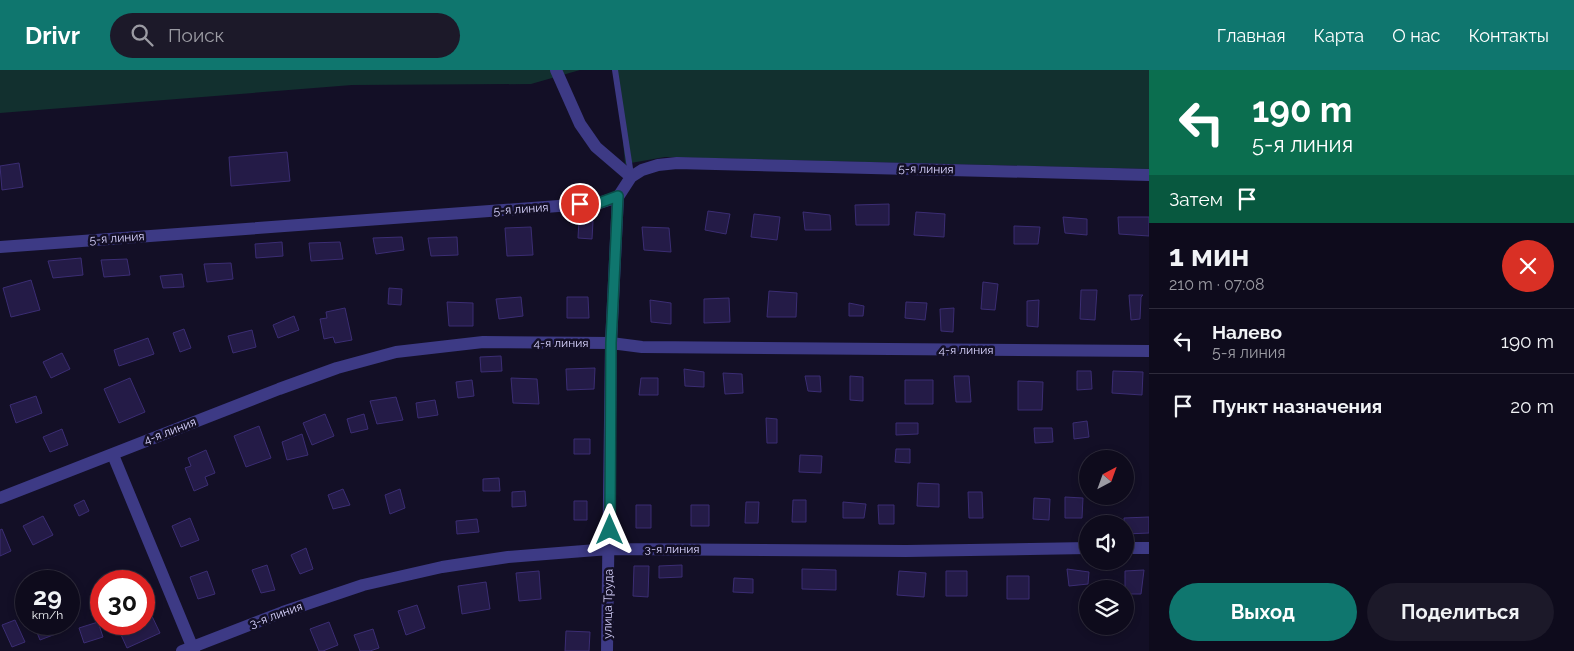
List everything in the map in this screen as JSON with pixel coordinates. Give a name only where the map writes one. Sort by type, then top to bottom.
[{"type":"street","points":[[556,70],[580,124],[596,147],[631,177],[618,196]]},
{"type":"street","name":"5-я линия","points":[[631,177],[642,170],[658,165],[677,163],[1149,175]]},
{"type":"street","name":"5-я линия","points":[[0,247],[599,203],[618,196]]},
{"type":"street","name":"улица Труда","points":[[607,651],[611,343],[618,196]]},
{"type":"street","name":"4-я линия","points":[[0,498],[279,389],[337,368],[396,352],[484,342],[611,343],[642,347],[1149,351]]},
{"type":"street","points":[[113,455],[190,650]]},
{"type":"street","name":"3-я линия","points":[[190,650],[283,612],[363,585],[442,567],[508,557],[609,549],[906,551],[1079,548]]},
{"type":"street","points":[[1134,548],[1149,548]]},
{"type":"lane","points":[[615,70],[631,177]]},
{"type":"green space","points":[[0,70],[580,70],[531,84],[352,85],[0,113]]},
{"type":"green space","points":[[617,70],[1149,70],[1149,169],[665,157],[625,164]]},
{"type":"building","points":[[287,152],[290,181],[231,186],[229,157]]},
{"type":"building","points":[[19,163],[23,187],[2,190],[0,166]]},
{"type":"building","points":[[889,204],[889,225],[856,225],[855,205]]},
{"type":"building","points":[[708,211],[730,214],[726,234],[705,230]]},
{"type":"building","points":[[803,212],[830,215],[831,230],[805,230]]},
{"type":"building","points":[[916,212],[945,214],[944,237],[914,235]]},
{"type":"building","points":[[754,214],[780,217],[777,240],[751,237]]},
{"type":"building","points":[[1063,217],[1087,219],[1087,235],[1065,233]]},
{"type":"building","points":[[1118,217],[1149,217],[1149,236],[1119,234]]},
{"type":"building","points":[[579,219],[593,221],[592,239],[578,238]]},
{"type":"building","points":[[1014,226],[1040,227],[1038,244],[1014,244]]},
{"type":"building","points":[[531,227],[533,255],[507,256],[505,228]]},
{"type":"building","points":[[642,227],[669,228],[671,252],[644,250]]},
{"type":"building","points":[[402,237],[404,250],[376,254],[373,238]]},
{"type":"building","points":[[457,237],[458,255],[431,256],[428,238]]},
{"type":"building","points":[[282,242],[283,256],[256,258],[255,244]]},
{"type":"building","points":[[340,242],[343,259],[311,261],[309,243]]},
{"type":"building","points":[[81,258],[83,275],[53,278],[48,261]]},
{"type":"building","points":[[127,259],[130,275],[104,277],[101,260]]},
{"type":"building","points":[[231,263],[233,279],[207,282],[204,264]]},
{"type":"building","points":[[182,274],[184,287],[163,288],[160,276]]},
{"type":"building","points":[[31,280],[40,310],[11,317],[3,288]]},
{"type":"building","points":[[983,282],[998,284],[995,310],[981,309]]},
{"type":"building","points":[[389,288],[402,289],[401,305],[388,304]]},
{"type":"building","points":[[1081,290],[1097,290],[1095,320],[1080,319]]},
{"type":"building","points":[[769,291],[797,293],[796,317],[767,317]]},
{"type":"building","points":[[1129,295],[1143,295],[1141,297],[1140,319],[1131,320]]},
{"type":"building","points":[[521,297],[523,316],[499,319],[496,299]]},
{"type":"building","points":[[567,297],[588,297],[589,318],[567,318]]},
{"type":"building","points":[[729,298],[730,322],[704,323],[704,299]]},
{"type":"building","points":[[650,300],[671,303],[671,324],[651,322]]},
{"type":"building","points":[[1039,300],[1038,327],[1027,326],[1027,301]]},
{"type":"building","points":[[447,302],[473,303],[473,326],[449,326]]},
{"type":"building","points":[[906,302],[927,303],[925,320],[905,318]]},
{"type":"building","points":[[849,303],[864,306],[863,316],[849,316]]},
{"type":"building","points":[[345,308],[352,340],[335,343],[333,337],[324,339],[320,319],[327,318],[326,312]]},
{"type":"building","points":[[954,308],[953,332],[941,331],[940,309]]},
{"type":"building","points":[[294,316],[299,330],[278,338],[273,325]]},
{"type":"building","points":[[184,329],[191,348],[180,352],[173,333]]},
{"type":"building","points":[[252,330],[256,347],[233,353],[228,336]]},
{"type":"building","points":[[148,338],[154,354],[119,366],[114,350]]},
{"type":"building","points":[[62,353],[70,369],[51,378],[43,362]]},
{"type":"building","points":[[501,356],[502,371],[481,372],[480,357]]},
{"type":"building","points":[[595,368],[594,389],[567,390],[566,369]]},
{"type":"building","points":[[684,369],[704,372],[704,387],[685,386]]},
{"type":"building","points":[[1077,371],[1091,371],[1092,389],[1077,390]]},
{"type":"building","points":[[1113,371],[1143,372],[1142,395],[1112,393]]},
{"type":"building","points":[[723,373],[742,374],[743,393],[725,394]]},
{"type":"building","points":[[805,376],[820,376],[821,392],[808,391]]},
{"type":"building","points":[[850,376],[863,377],[863,401],[850,400]]},
{"type":"building","points":[[954,376],[969,376],[971,402],[956,402]]},
{"type":"building","points":[[130,378],[145,412],[119,423],[104,389]]},
{"type":"building","points":[[511,378],[537,379],[539,404],[513,403]]},
{"type":"building","points":[[641,378],[658,378],[658,395],[639,395]]},
{"type":"building","points":[[472,380],[474,396],[458,398],[456,382]]},
{"type":"building","points":[[905,380],[933,380],[933,404],[905,404]]},
{"type":"building","points":[[1018,381],[1043,382],[1042,410],[1018,410]]},
{"type":"building","points":[[36,396],[42,413],[16,423],[10,405]]},
{"type":"building","points":[[396,397],[403,420],[377,424],[370,401]]},
{"type":"building","points":[[435,400],[438,415],[418,418],[416,403]]},
{"type":"building","points":[[325,414],[334,436],[312,445],[303,423]]},
{"type":"building","points":[[364,414],[368,429],[351,433],[347,419]]},
{"type":"building","points":[[766,418],[777,419],[777,443],[767,443]]},
{"type":"building","points":[[1087,421],[1089,437],[1074,439],[1073,423]]},
{"type":"building","points":[[896,423],[918,423],[918,434],[896,435]]},
{"type":"building","points":[[259,426],[271,458],[246,467],[234,436]]},
{"type":"building","points":[[1034,428],[1052,428],[1053,442],[1035,443]]},
{"type":"building","points":[[62,429],[68,445],[50,452],[43,437]]},
{"type":"building","points":[[302,434],[308,455],[287,460],[282,442]]},
{"type":"building","points":[[574,439],[590,439],[590,454],[574,454]]},
{"type":"building","points":[[896,449],[910,449],[910,463],[895,462]]},
{"type":"building","points":[[206,450],[215,473],[205,477],[208,485],[194,491],[185,468],[191,466],[188,458]]},
{"type":"building","points":[[800,455],[822,456],[821,473],[799,472]]},
{"type":"building","points":[[499,478],[500,491],[483,491],[483,479]]},
{"type":"building","points":[[918,483],[939,484],[939,507],[917,506]]},
{"type":"building","points":[[343,489],[350,505],[333,509],[328,495]]},
{"type":"building","points":[[400,489],[405,508],[390,514],[385,495]]},
{"type":"building","points":[[525,491],[526,506],[512,507],[512,492]]},
{"type":"building","points":[[968,492],[982,492],[983,518],[969,518]]},
{"type":"building","points":[[1065,497],[1079,498],[1079,505],[1083,505],[1082,515],[1079,515],[1079,518],[1065,518]]},
{"type":"building","points":[[1034,498],[1050,499],[1049,520],[1033,519]]},
{"type":"building","points":[[84,500],[89,511],[79,516],[74,505]]},
{"type":"building","points":[[793,500],[806,500],[806,522],[792,522]]},
{"type":"building","points":[[574,501],[587,501],[587,520],[574,520]]},
{"type":"building","points":[[746,502],[759,502],[758,523],[745,523]]},
{"type":"building","points":[[843,502],[866,504],[864,518],[843,518]]},
{"type":"building","points":[[636,505],[651,505],[651,528],[636,528]]},
{"type":"building","points":[[691,505],[709,505],[709,526],[691,526]]},
{"type":"building","points":[[878,505],[894,505],[894,524],[879,524]]},
{"type":"building","points":[[43,516],[53,535],[33,545],[23,526]]},
{"type":"building","points":[[1149,517],[1149,533],[1134,534],[1134,518]]},
{"type":"building","points":[[190,518],[199,540],[181,547],[172,526]]},
{"type":"building","points":[[477,519],[479,532],[457,534],[456,521]]},
{"type":"building","points":[[2,529],[11,551],[0,556],[0,530]]},
{"type":"building","points":[[306,548],[313,569],[300,574],[291,555]]},
{"type":"building","points":[[267,565],[275,590],[261,593],[252,570]]},
{"type":"building","points":[[682,565],[682,577],[659,578],[659,566]]},
{"type":"building","points":[[634,566],[649,566],[648,597],[633,596]]},
{"type":"building","points":[[802,569],[836,570],[836,590],[802,589]]},
{"type":"building","points":[[1067,569],[1089,572],[1088,580],[1079,580],[1079,585],[1069,586]]},
{"type":"building","points":[[1144,570],[1141,594],[1134,594],[1134,580],[1125,580],[1125,571]]},
{"type":"building","points":[[207,571],[215,594],[198,599],[190,577]]},
{"type":"building","points":[[539,571],[541,599],[519,601],[516,573]]},
{"type":"building","points":[[899,571],[926,573],[924,597],[897,595]]},
{"type":"building","points":[[946,571],[967,571],[967,596],[946,596]]},
{"type":"building","points":[[1007,576],[1029,576],[1029,599],[1007,599]]},
{"type":"building","points":[[734,578],[753,579],[753,593],[733,592]]},
{"type":"building","points":[[486,582],[490,609],[462,614],[458,586]]},
{"type":"building","points":[[417,605],[425,628],[406,635],[398,611]]},
{"type":"building","points":[[15,620],[15,635],[22,635],[25,642],[12,647],[2,625]]},
{"type":"building","points":[[155,622],[160,633],[127,648],[121,635],[155,635]]},
{"type":"building","points":[[329,622],[338,645],[319,651],[310,629]]},
{"type":"building","points":[[90,625],[90,635],[102,635],[103,637],[84,643],[80,628]]},
{"type":"building","points":[[373,629],[379,648],[370,651],[360,651],[354,635]]},
{"type":"building","points":[[566,631],[590,632],[589,651],[565,651]]},
{"type":"building","points":[[38,635],[53,635],[40,640]]},
{"type":"route","points":[[580,204],[599,203],[618,196],[611,343],[610,530]]}]
